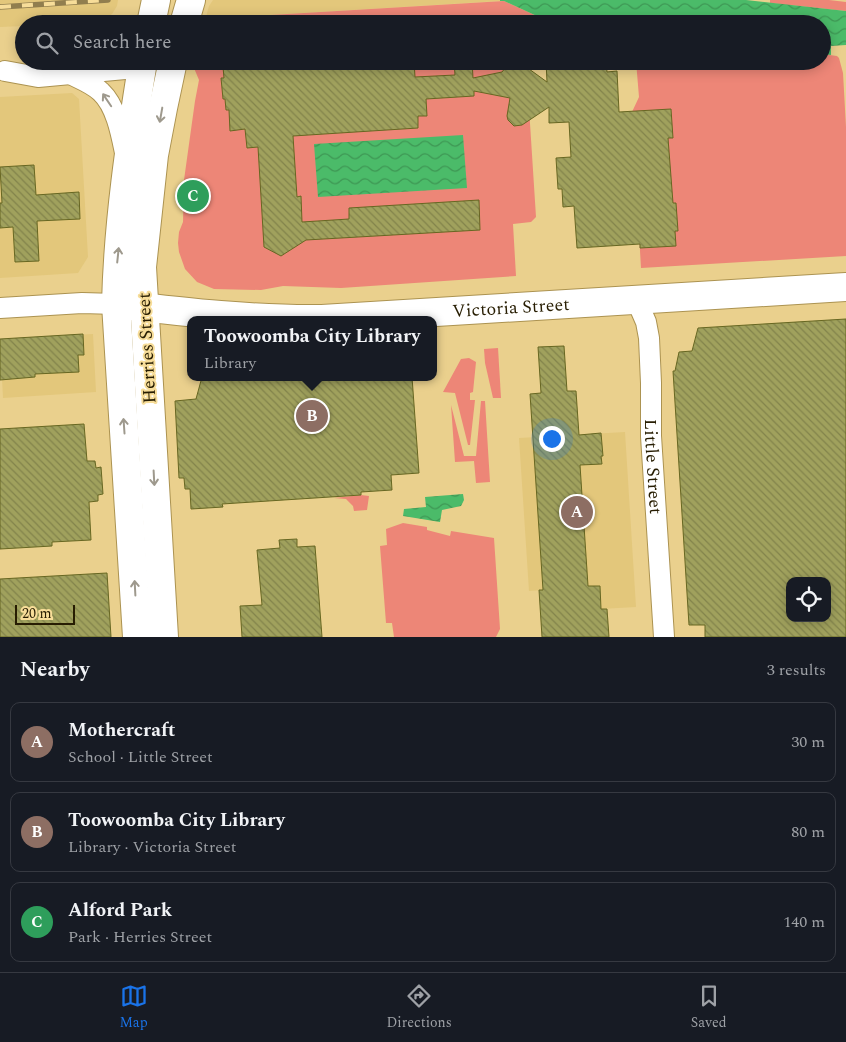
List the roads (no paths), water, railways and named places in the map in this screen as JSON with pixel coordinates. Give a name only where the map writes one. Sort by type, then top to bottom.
[{"type":"main road","points":[[153,15],[156,0]]},
{"type":"main road","points":[[187,15],[191,0]]},
{"type":"main road","name":"Herries Street","points":[[137,637],[116,304],[117,268],[127,162],[141,70]]},
{"type":"main road","name":"Herries Street","points":[[164,70],[142,261],[164,637]]},
{"type":"main road","name":"Victoria Street","points":[[369,316],[846,287]]},
{"type":"main road","name":"Victoria Street","points":[[116,304],[232,316]]},
{"type":"street","points":[[3,71],[15,67]]},
{"type":"street","points":[[3,71],[38,77],[114,70]]},
{"type":"street","points":[[70,74],[100,92],[109,101],[122,134],[127,162]]},
{"type":"street","name":"Little Street","points":[[636,299],[646,322],[648,338],[651,383],[651,436],[664,637]]},
{"type":"street","points":[[0,308],[82,303],[116,304]]},
{"type":"water","points":[[746,0],[846,11],[846,45],[831,46],[831,15],[535,15],[500,1]]},
{"type":"water","points":[[463,135],[467,188],[318,197],[314,144]]},
{"type":"water","points":[[463,494],[464,500],[461,506],[442,510],[440,522],[403,516],[404,509],[426,507],[425,497]]},
{"type":"railway","points":[[0,7],[108,0]]},
{"type":"place","name":"Alford Park","points":[[193,196]]},
{"type":"place","name":"Toowoomba City Library","points":[[312,416]]},
{"type":"place","name":"Mothercraft","points":[[577,512]]}]
